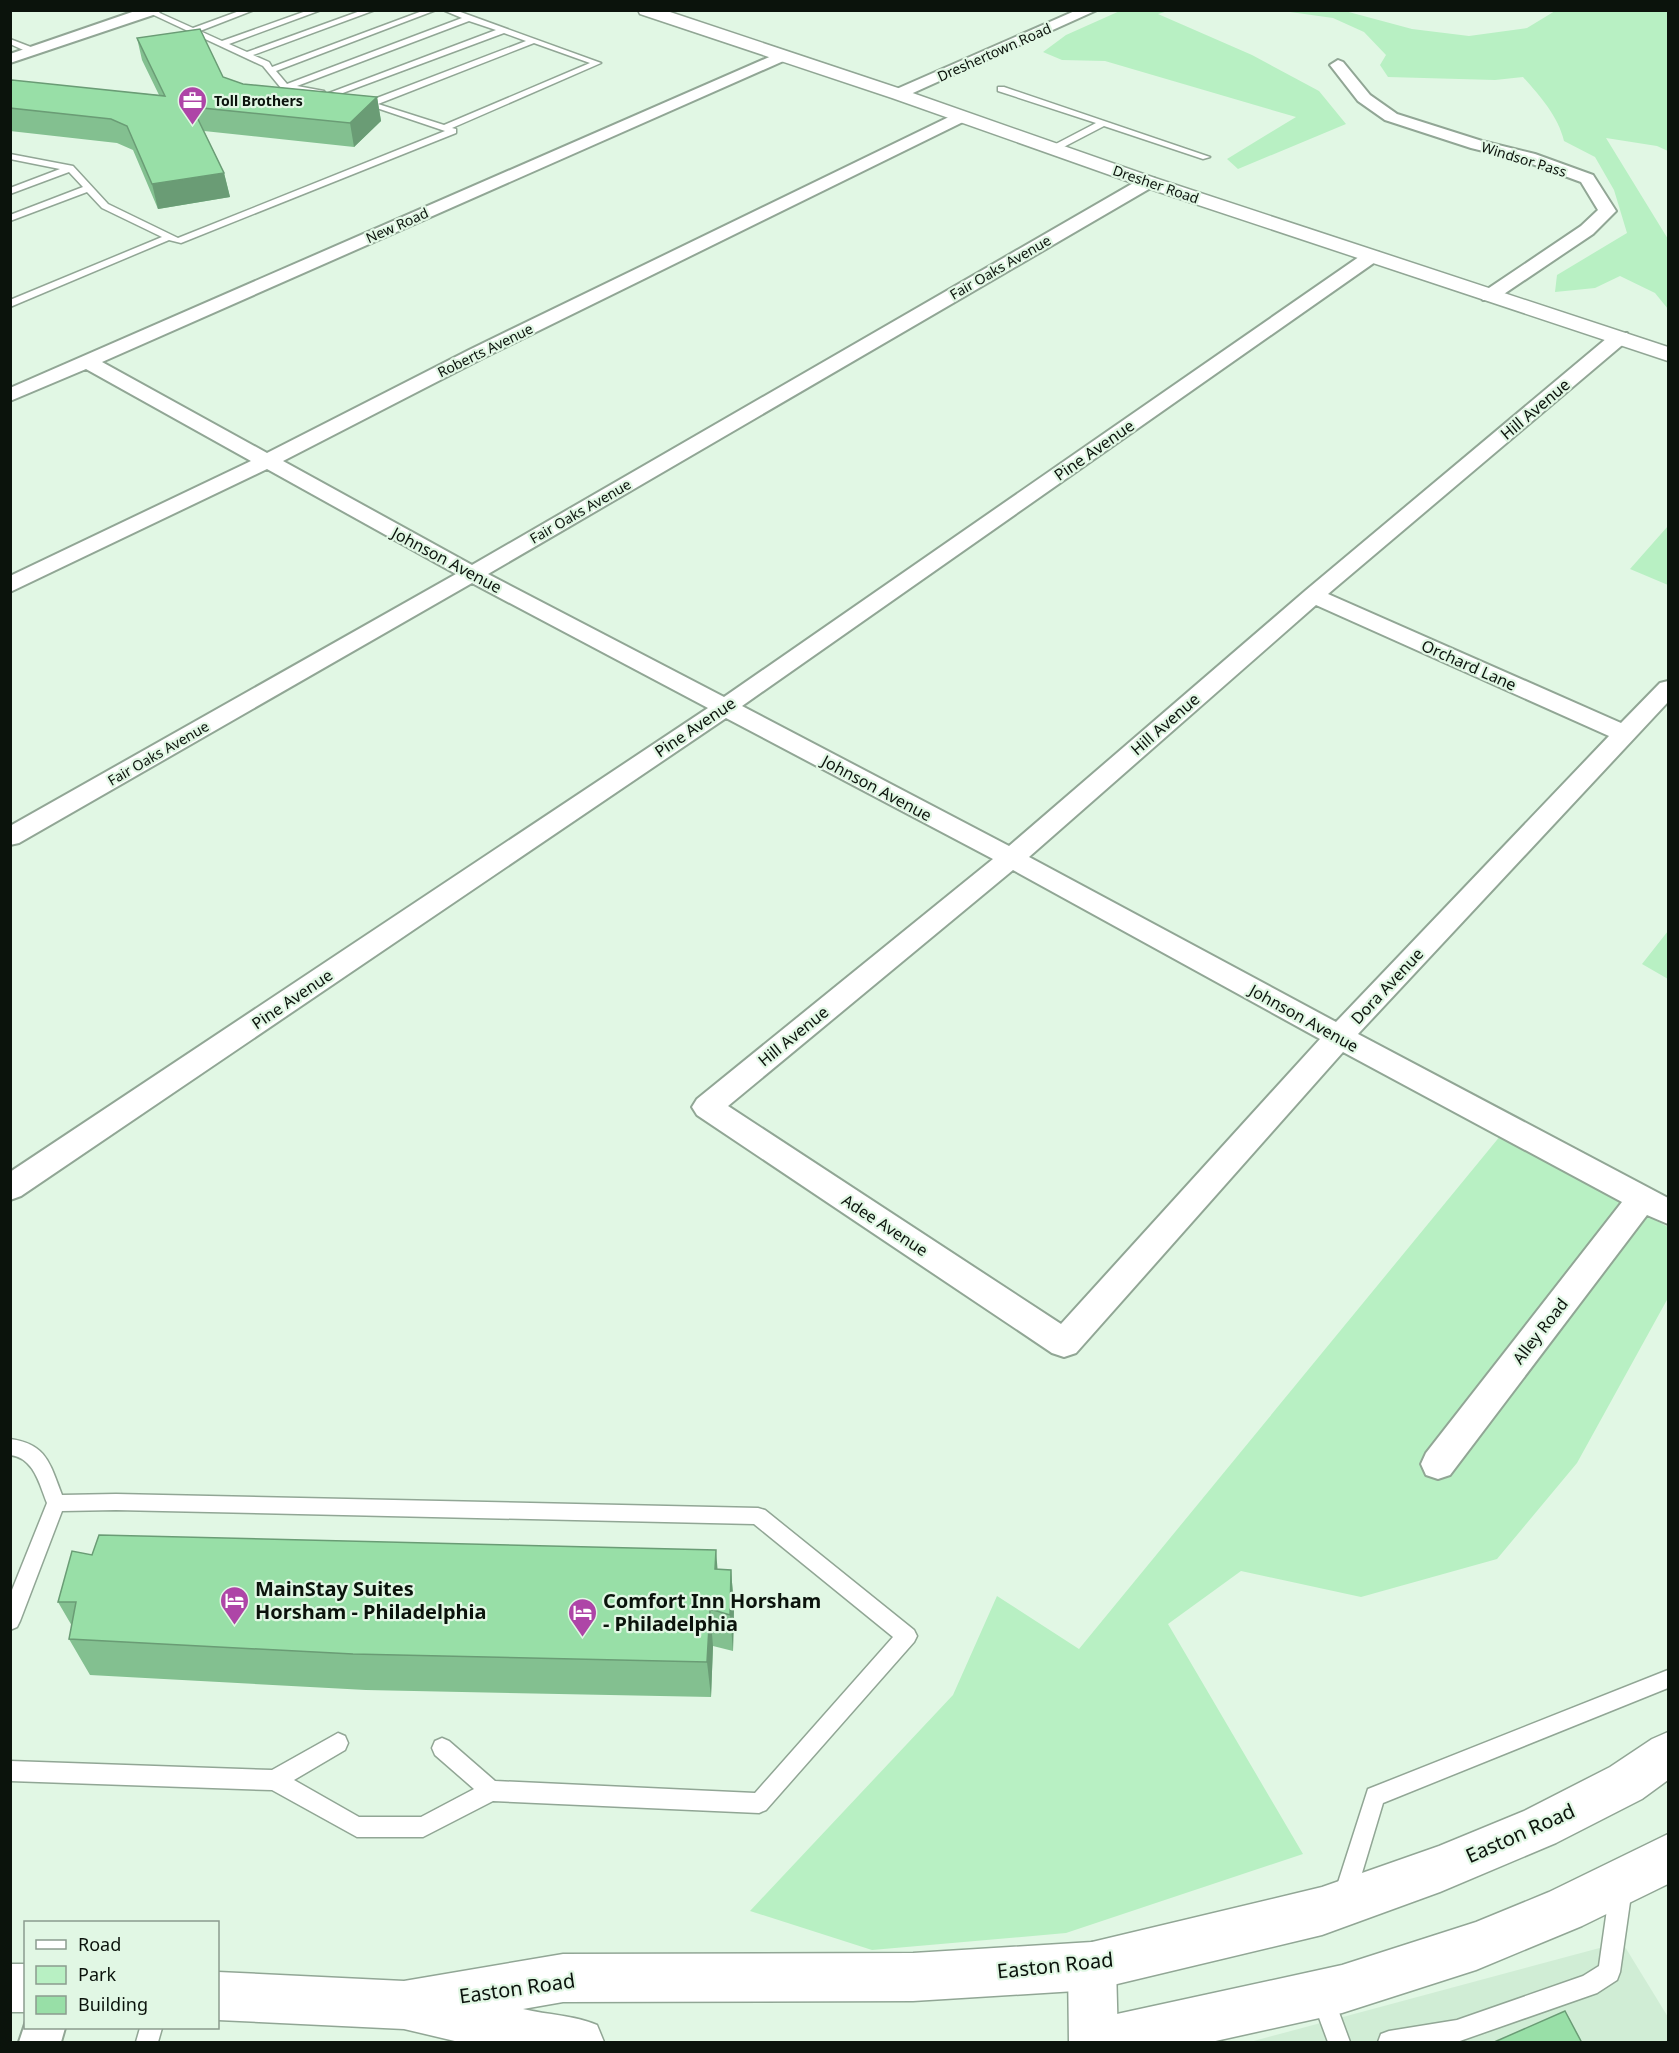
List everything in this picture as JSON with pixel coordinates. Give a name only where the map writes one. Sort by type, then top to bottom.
[{"type":"main road","name":"Dresher Road","points":[[646,10],[898,94],[1148,182],[1668,354]]},
{"type":"main road","name":"Easton Road","points":[[219,1996],[404,2005],[563,1978],[913,1977],[1092,1966],[1322,1911],[1440,1869],[1540,1827],[1626,1783],[1668,1754]]},
{"type":"main road","points":[[1103,2043],[1321,1994],[1476,1946],[1621,1882],[1668,1857]]},
{"type":"main road","points":[[1092,1966],[1094,2043]]},
{"type":"main road","name":"Easton Road","points":[[404,2005],[453,2026],[552,2041]]},
{"type":"street","name":"Dreshertown Road","points":[[898,94],[1090,10]]},
{"type":"street","points":[[10,59],[150,11]]},
{"type":"street","name":"New Road","points":[[10,395],[783,56]]},
{"type":"street","name":"Windsor Pass","points":[[1338,65],[1364,98],[1391,117],[1477,145],[1529,157],[1587,179],[1607,211],[1587,230],[1489,296]]},
{"type":"street","name":"Roberts Avenue","points":[[10,585],[265,462],[476,354],[961,117]]},
{"type":"street","name":"Fair Oaks Avenue","points":[[10,837],[472,574],[1148,182]]},
{"type":"street","name":"Pine Avenue","points":[[10,1188],[724,708],[1372,256]]},
{"type":"street","name":"Hill Avenue","points":[[707,1107],[1011,858],[1313,596],[1620,338]]},
{"type":"street","name":"Johnson Avenue","points":[[86,361],[265,462],[472,574],[1011,858],[1339,1037],[1656,1205]]},
{"type":"street","name":"Orchard Lane","points":[[1313,596],[1625,734]]},
{"type":"street","name":"Dora Avenue","points":[[1064,1342],[1339,1037],[1668,688]]},
{"type":"street","name":"Adee Avenue","points":[[707,1107],[1064,1342]]},
{"type":"street","name":"Alley Road","points":[[1438,1464],[1656,1205]]},
{"type":"lane","points":[[193,31],[251,10]]},
{"type":"lane","points":[[222,44],[318,10]]},
{"type":"lane","points":[[247,55],[372,10]]},
{"type":"lane","points":[[271,70],[433,10]]},
{"type":"lane","points":[[445,128],[597,63],[446,10]]},
{"type":"lane","points":[[10,156],[70,168],[105,206],[178,241],[453,131],[370,104],[284,86],[266,64],[150,11]]},
{"type":"lane","points":[[287,87],[469,18]]},
{"type":"lane","points":[[332,95],[504,30]]},
{"type":"lane","points":[[370,104],[532,40]]},
{"type":"lane","points":[[10,41],[33,51]]},
{"type":"lane","points":[[1001,89],[1206,157]]},
{"type":"lane","points":[[1053,149],[1103,123]]},
{"type":"lane","points":[[10,164],[25,159]]},
{"type":"lane","points":[[10,191],[70,168]]},
{"type":"lane","points":[[10,218],[89,188]]},
{"type":"lane","points":[[10,304],[169,237]]},
{"type":"lane","points":[[10,1447],[26,1449],[42,1466],[57,1503],[10,1621]]},
{"type":"lane","points":[[10,1771],[274,1780],[357,1827],[423,1827],[491,1791],[759,1803],[907,1636],[758,1516],[116,1502],[57,1503]]},
{"type":"lane","points":[[1342,1904],[1375,1796],[1668,1679]]},
{"type":"lane","points":[[274,1780],[338,1743]]},
{"type":"lane","points":[[442,1748],[491,1791]]},
{"type":"lane","points":[[1389,2043],[1456,2031],[1589,1985],[1609,1972],[1621,1882]]},
{"type":"lane","points":[[1321,1994],[1339,2043]]},
{"type":"shaded area","points":[[1622,1942],[1668,2017],[1668,2042],[1250,2042]]},
{"type":"green space","points":[[1122,10],[1168,11],[1158,14],[1252,55],[1319,91],[1346,124],[1238,169],[1227,159],[1296,117],[1105,61],[1062,60],[1043,52],[1066,35]]},
{"type":"green space","points":[[1283,11],[1345,11],[1412,29],[1469,36],[1527,28],[1555,11],[1668,11],[1668,151],[1657,146],[1606,138],[1668,239],[1668,309],[1655,293],[1620,276],[1595,288],[1555,292],[1557,275],[1627,233],[1614,190],[1595,157],[1564,141],[1553,115],[1523,77],[1495,80],[1388,77],[1380,65],[1386,55],[1364,32],[1333,18]]},
{"type":"green space","points":[[1668,526],[1668,585],[1630,569]]},
{"type":"green space","points":[[1668,931],[1668,979],[1642,964]]},
{"type":"green space","points":[[1501,1135],[1668,1227],[1668,1298],[1577,1463],[1497,1559],[1361,1597],[1241,1571],[1168,1624],[1303,1854],[1066,1933],[872,1950],[750,1911],[953,1695],[997,1596],[1079,1649]]},
{"type":"building","points":[[200,29],[223,77],[243,84],[377,97],[350,123],[192,107],[224,173],[152,184],[127,126],[111,119],[10,108],[10,81],[12,80],[165,96],[137,38]]},
{"type":"building","points":[[99,1535],[716,1550],[715,1569],[731,1570],[730,1615],[710,1609],[707,1662],[353,1654],[69,1639],[76,1602],[58,1602],[72,1551],[92,1555]]},
{"type":"building","points":[[1565,2011],[1582,2043],[1492,2043]]},
{"type":"place","name":"Toll Brothers","points":[[193,126]]},
{"type":"place","name":"MainStay Suites Horsham - Philadelphia","points":[[234,1626]]},
{"type":"place","name":"Comfort Inn Horsham - Philadelphia","points":[[582,1638]]}]
